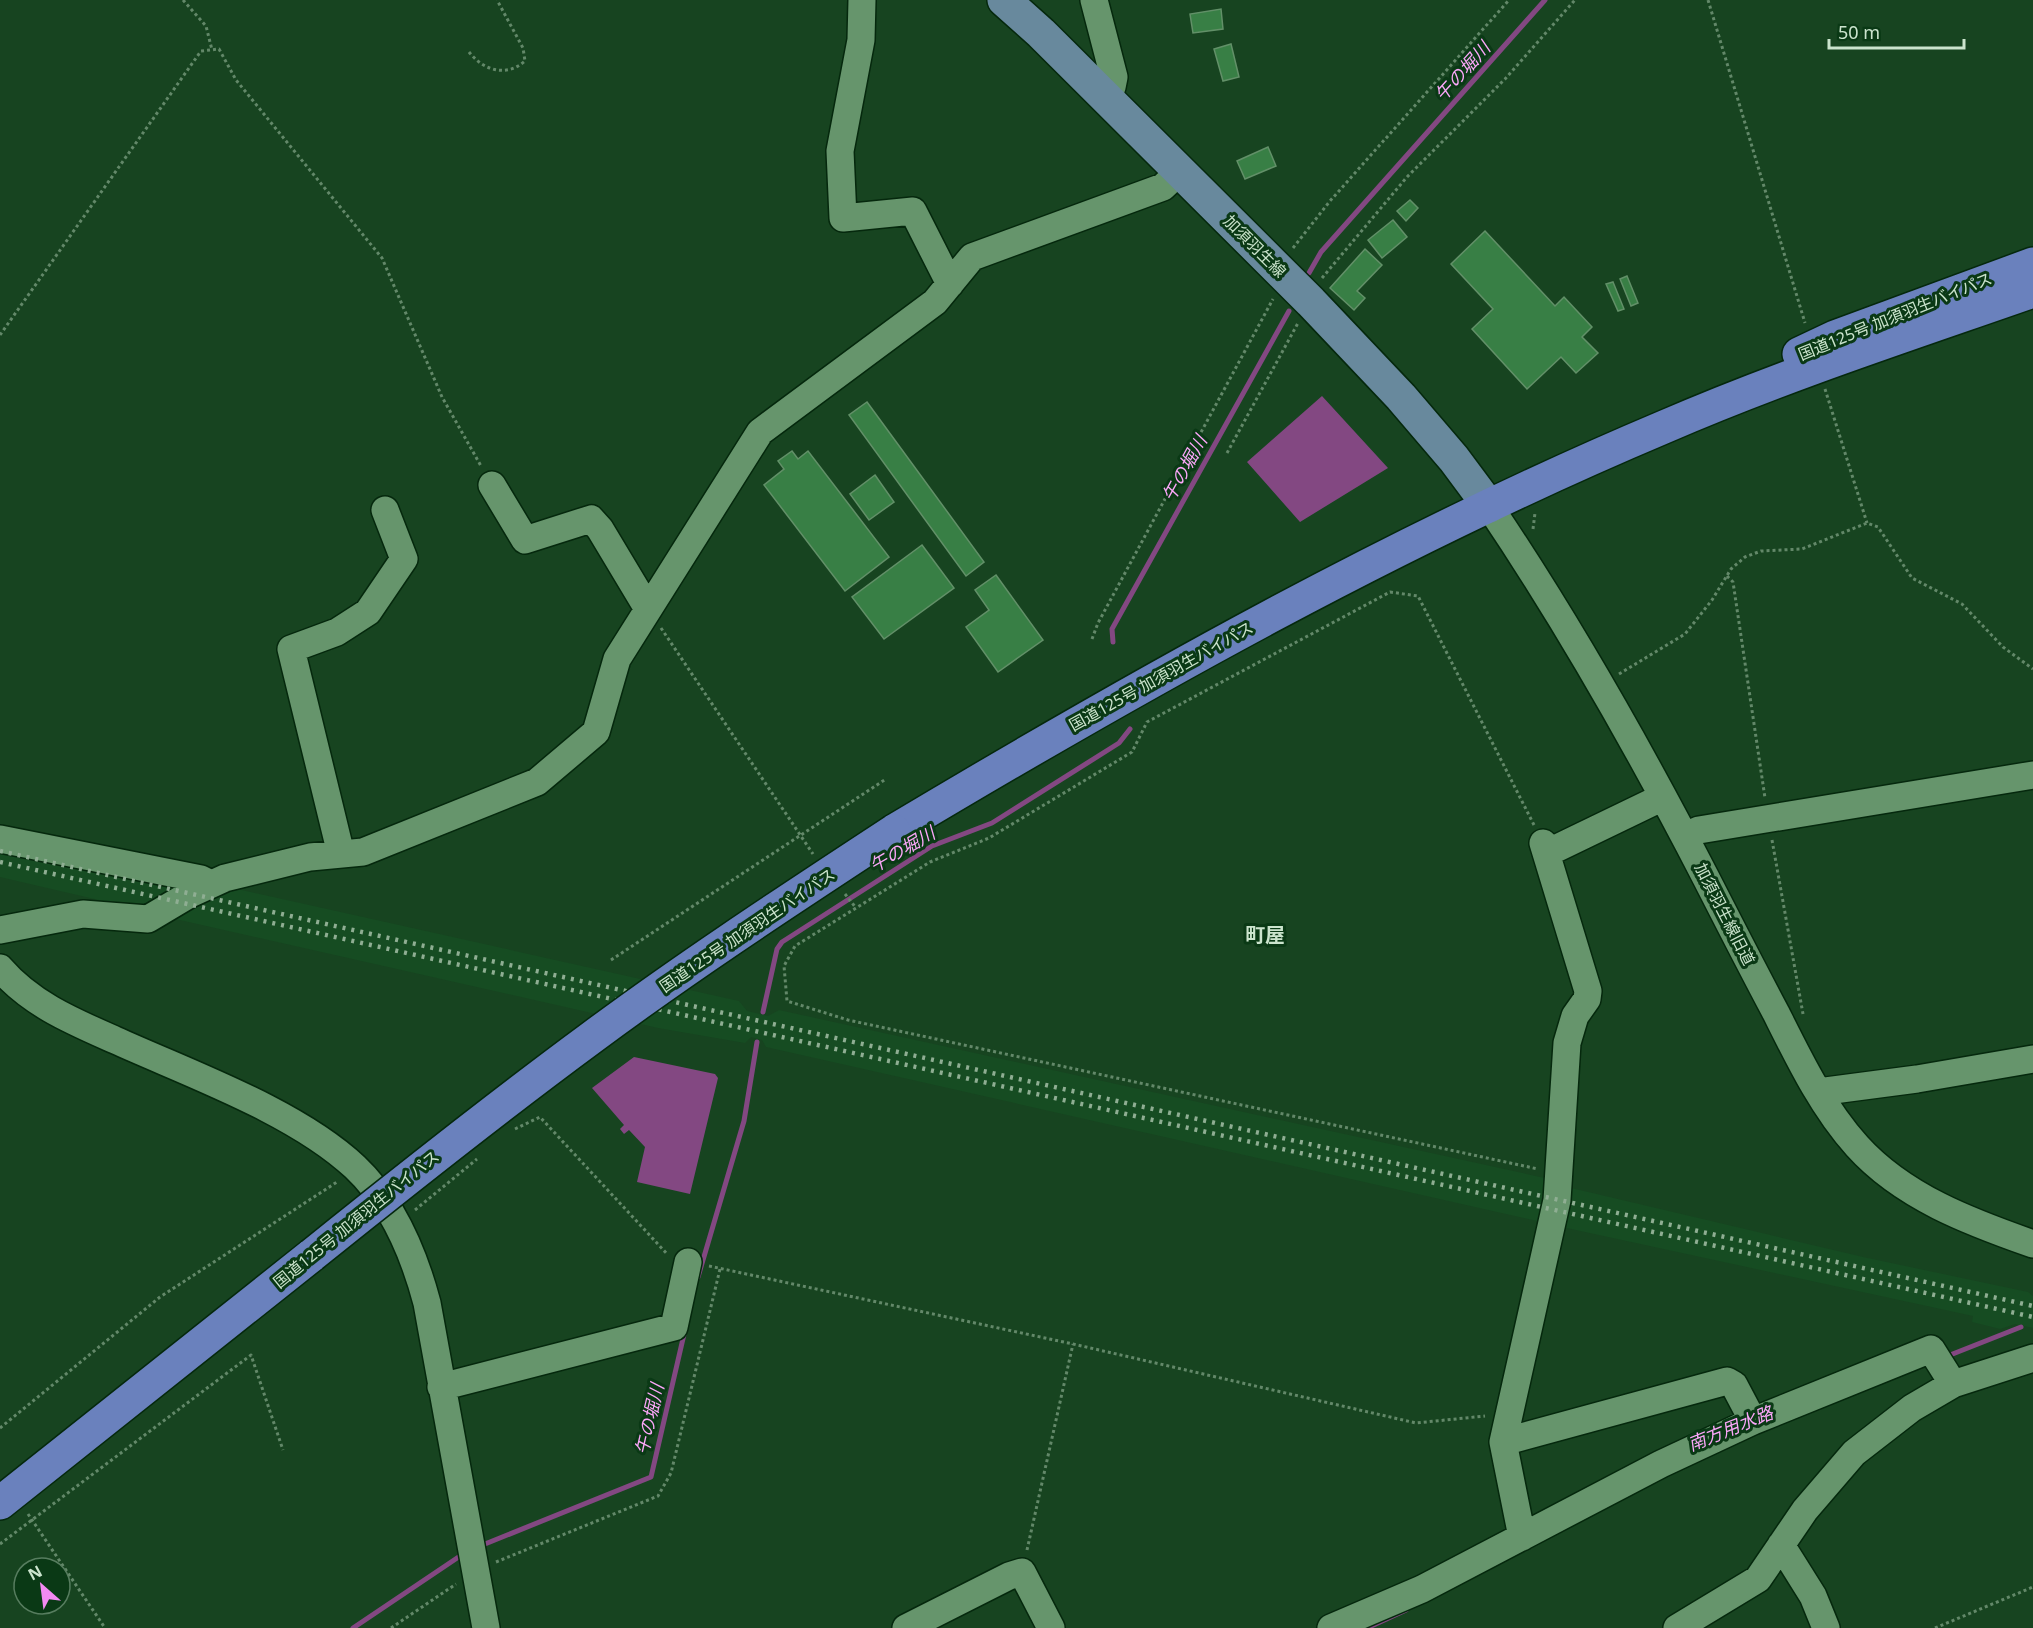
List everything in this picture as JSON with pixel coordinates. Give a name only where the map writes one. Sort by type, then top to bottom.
[{"type":"highway","name":"国道125号 加須羽生バイパス","points":[[7,1498],[433,1158],[593,1036],[748,927],[894,831],[1050,737],[1298,600],[1489,506],[1665,426],[1822,350],[2033,264]]},
{"type":"highway","name":"国道125号 加須羽生バイパス","points":[[1822,350],[2033,291]]},
{"type":"main road","name":"加須羽生線","points":[[1004,0],[1311,302],[1409,406],[1489,506]]},
{"type":"street","points":[[862,0],[861,40],[840,151],[843,218],[913,211],[950,284]]},
{"type":"street","points":[[1094,0],[1114,77],[1112,87],[1104,97]]},
{"type":"street","points":[[0,930],[83,914],[148,919],[211,884],[310,856],[363,852],[537,782],[596,732],[617,659],[760,432],[935,302],[972,257],[1163,187],[1180,171]]},
{"type":"street","points":[[492,485],[525,540],[591,519],[600,529],[648,609]]},
{"type":"street","name":"加須羽生線旧道","points":[[1489,506],[1602,685],[1685,836],[1818,1092],[1858,1147],[1892,1177],[1942,1208],[1985,1227],[2033,1244]]},
{"type":"street","points":[[341,854],[291,649],[337,632],[368,612],[404,559],[385,510]]},
{"type":"street","points":[[1685,836],[1699,830],[2033,775]]},
{"type":"street","points":[[1522,1537],[1503,1442],[1552,1224],[1560,1174],[1567,1043],[1575,1016],[1587,999],[1588,991],[1545,848],[1663,797]]},
{"type":"street","points":[[0,839],[201,879],[211,884]]},
{"type":"street","points":[[0,968],[17,988],[58,1014],[289,1119],[333,1148],[357,1169],[398,1224],[421,1282],[486,1628]]},
{"type":"street","points":[[1818,1092],[1917,1079],[2033,1059]]},
{"type":"street","points":[[441,1387],[674,1327],[688,1262]]},
{"type":"street","points":[[1331,1628],[1422,1589],[1661,1464],[1753,1421],[1931,1350],[1953,1384]]},
{"type":"street","points":[[1677,1628],[1758,1579],[1805,1510],[1854,1453],[1912,1408],[1953,1384],[2033,1358]]},
{"type":"street","points":[[1503,1442],[1727,1381],[1734,1385],[1753,1421]]},
{"type":"street","points":[[1781,1545],[1813,1596],[1826,1628]]},
{"type":"street","points":[[906,1628],[1009,1576],[1022,1572],[1051,1628]]},
{"type":"path","points":[[183,0],[206,26],[212,50]]},
{"type":"path","points":[[469,52],[480,66],[498,70],[517,68],[525,61],[523,48],[497,0]]},
{"type":"path","points":[[1092,639],[1093,631],[1269,306],[1282,273],[1330,201],[1509,0]]},
{"type":"path","points":[[1227,453],[1311,302],[1315,286],[1407,177],[1504,79],[1575,0]]},
{"type":"path","points":[[1708,0],[1822,350],[1867,524]]},
{"type":"path","points":[[0,335],[201,51],[219,49],[236,80],[382,258],[442,398],[492,485]]},
{"type":"path","points":[[1602,685],[1685,634],[1713,600],[1731,569],[1745,557],[1761,551],[1802,549],[1867,524],[1878,527],[1912,578],[1962,604],[2003,647],[2033,669]]},
{"type":"path","points":[[1545,848],[1418,596],[1390,592],[1147,722],[1132,752],[989,837],[930,862],[795,946],[784,966],[787,1001],[848,1020],[1560,1174]]},
{"type":"path","points":[[648,609],[798,834],[820,862]]},
{"type":"path","points":[[611,960],[798,834],[886,779]]},
{"type":"path","points":[[841,890],[856,908]]},
{"type":"path","points":[[511,1131],[540,1117],[670,1257],[1073,1344],[1416,1423],[1508,1414]]},
{"type":"path","points":[[398,1224],[485,1152]]},
{"type":"path","points":[[0,1428],[160,1297],[357,1169]]},
{"type":"path","points":[[391,1628],[476,1570],[658,1496],[671,1473],[720,1269]]},
{"type":"path","points":[[1022,1572],[1073,1344]]},
{"type":"path","points":[[0,1544],[251,1355],[283,1450]]},
{"type":"path","points":[[7,1498],[32,1521],[105,1628]]},
{"type":"path","points":[[1935,1628],[2033,1587]]},
{"type":"shaded area","points":[[1322,396],[1388,468],[1300,522],[1247,462]]},
{"type":"shaded area","points":[[0,843],[196,883],[157,908],[103,901],[0,877]]},
{"type":"shaded area","points":[[224,886],[739,1001],[747,1011],[768,1016],[779,1010],[1554,1180],[1546,1223],[766,1047],[762,1040],[751,1037],[745,1043],[658,1028],[171,918]]},
{"type":"shaded area","points":[[634,1057],[715,1074],[718,1078],[690,1194],[637,1182],[645,1147],[629,1130],[624,1134],[620,1129],[624,1125],[592,1088]]},
{"type":"shaded area","points":[[1567,1187],[1863,1257],[2028,1292],[2033,1296],[2033,1328],[2015,1324],[2000,1329],[1972,1322],[1973,1316],[1562,1227]]},
{"type":"building","points":[[1221,9],[1223,29],[1193,33],[1190,14]]},
{"type":"building","points":[[1231,44],[1239,77],[1223,81],[1214,49]]},
{"type":"building","points":[[1268,147],[1276,166],[1245,179],[1237,161]]},
{"type":"building","points":[[1410,200],[1418,208],[1406,221],[1397,211]]},
{"type":"building","points":[[1393,220],[1407,237],[1382,258],[1368,240]]},
{"type":"building","points":[[1485,231],[1555,306],[1564,297],[1592,327],[1582,337],[1598,353],[1576,373],[1561,357],[1527,389],[1472,329],[1493,309],[1451,264]]},
{"type":"building","points":[[1365,249],[1382,265],[1357,291],[1365,298],[1354,310],[1330,288]]},
{"type":"building","points":[[1627,276],[1638,303],[1631,306],[1620,279]]},
{"type":"building","points":[[1613,282],[1624,309],[1618,311],[1606,284]]},
{"type":"building","points":[[867,402],[984,562],[966,576],[849,415]]},
{"type":"building","points":[[792,451],[798,459],[808,451],[889,557],[845,591],[764,485],[784,469],[778,461]]},
{"type":"building","points":[[875,475],[894,502],[869,520],[850,494]]},
{"type":"building","points":[[922,545],[954,588],[884,639],[852,597]]},
{"type":"building","points":[[996,575],[1043,640],[998,672],[966,627],[989,610],[975,590]]},
{"type":"waterway","name":"午の堀川","points":[[1309,273],[1321,252],[1545,0]]},
{"type":"waterway","name":"午の堀川","points":[[1113,642],[1112,629],[1289,311]]},
{"type":"waterway","name":"午の堀川","points":[[763,1012],[777,949],[782,942],[932,846],[992,823],[1119,743],[1130,729]]},
{"type":"waterway","name":"午の堀川","points":[[698,1277],[744,1121],[757,1042]]},
{"type":"waterway","name":"南方用水路","points":[[1945,1357],[2021,1327]]},
{"type":"waterway","name":"午の堀川","points":[[480,1546],[651,1477],[685,1330]]},
{"type":"waterway","name":"午の堀川","points":[[353,1628],[466,1552]]},
{"type":"waterway","name":"南方用水路","points":[[1367,1628],[1406,1610]]},
{"type":"railway","points":[[0,851],[2033,1306]]},
{"type":"railway","points":[[0,862],[2033,1317]]},
{"type":"district","name":"町屋","points":[[1265,934]]}]
